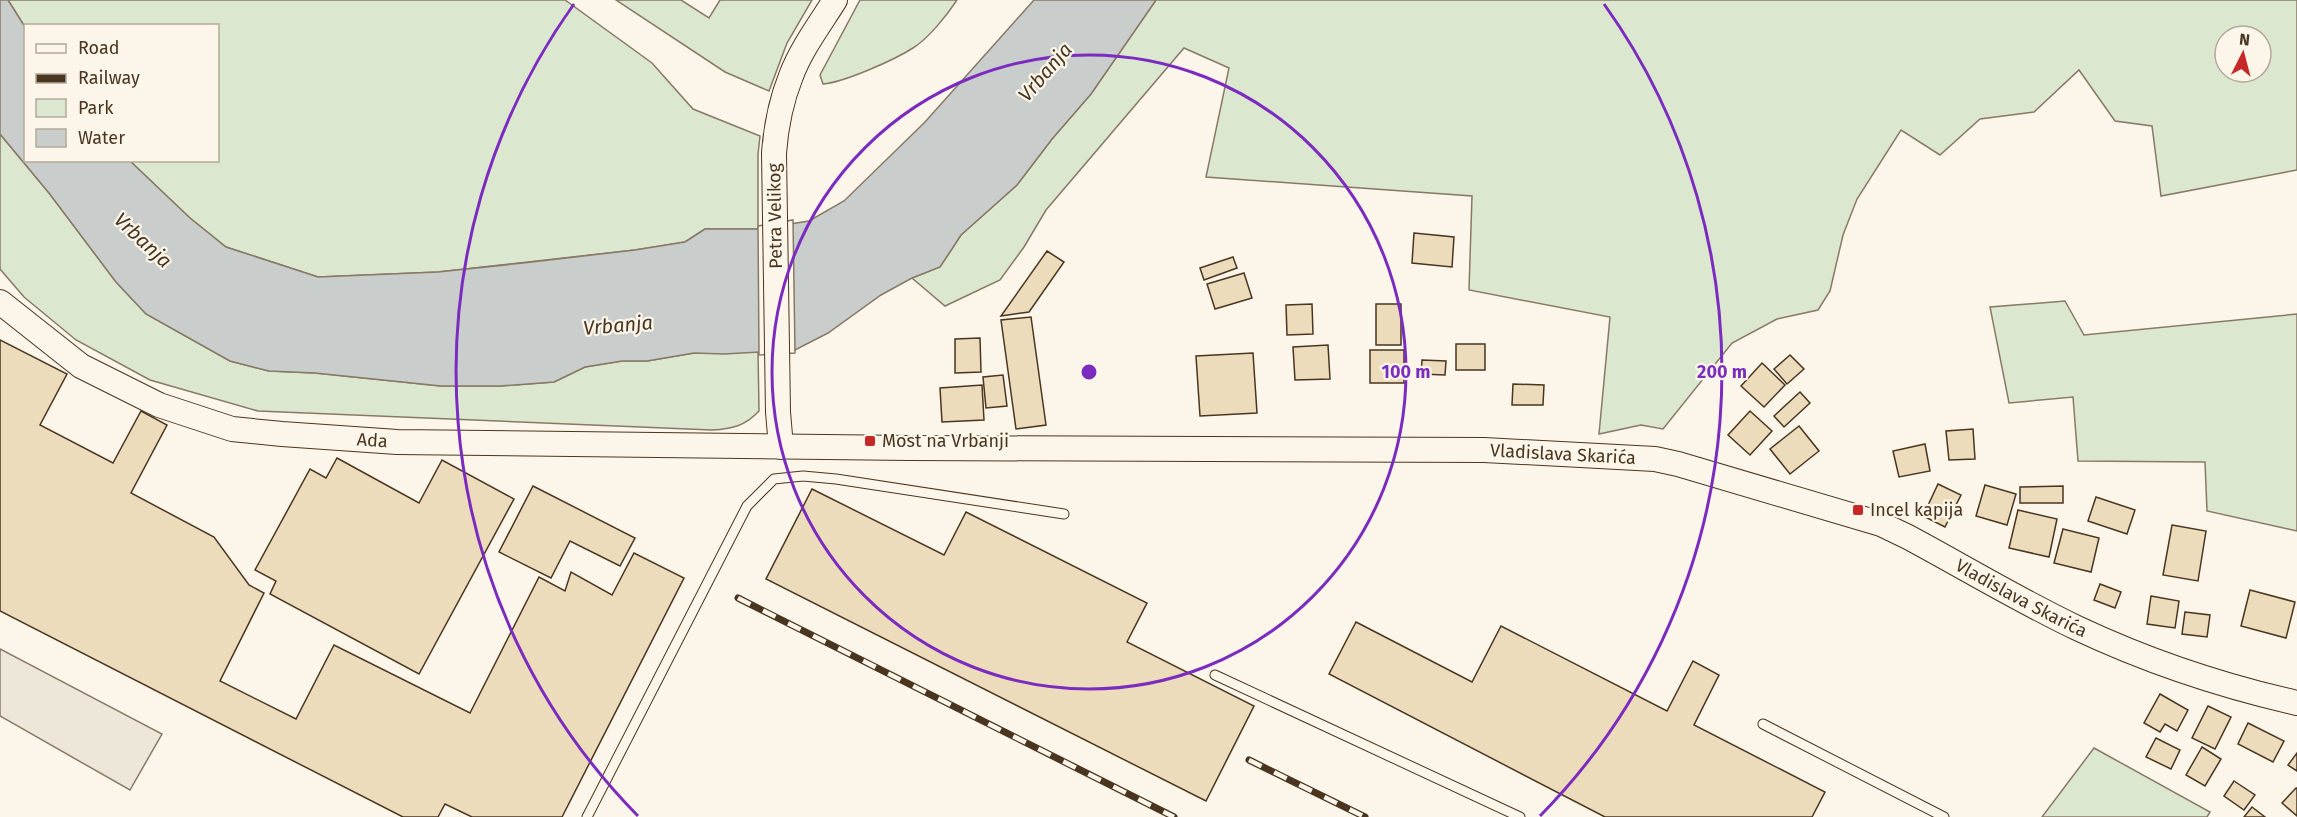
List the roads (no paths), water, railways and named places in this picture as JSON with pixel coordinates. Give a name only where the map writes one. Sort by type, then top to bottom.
[{"type":"street","name":"Petra Velikog","points":[[781,447],[778,412],[774,153],[776,135],[780,110],[791,74],[836,0]]},
{"type":"street","name":"Ada","points":[[0,302],[81,366],[159,405],[232,429],[282,435],[397,442],[781,447]]},
{"type":"street","name":"Vladislava Skarića","points":[[781,447],[1484,450],[1655,459],[1881,524],[2077,628],[2158,662],[2252,693],[2297,703]]},
{"type":"lane","points":[[587,817],[747,506],[774,479],[803,476],[836,479],[1064,514]]},
{"type":"lane","points":[[1215,675],[1520,817]]},
{"type":"lane","points":[[1763,724],[1944,817]]},
{"type":"water","name":"Vrbanja","points":[[0,0],[8,0],[24,25],[24,162],[131,162],[190,218],[226,247],[318,277],[438,272],[523,263],[685,242],[705,229],[758,229],[809,221],[844,201],[925,122],[1034,0],[1156,0],[1091,94],[1052,139],[1017,185],[961,235],[940,267],[912,278],[881,295],[828,333],[795,350],[724,354],[694,353],[647,361],[622,361],[585,367],[554,382],[500,386],[441,386],[315,373],[269,371],[230,361],[146,314],[116,282],[49,193],[0,134]]},
{"type":"railway","points":[[738,598],[1174,817]]},
{"type":"railway","points":[[1249,760],[1365,817]]},
{"type":"place","name":"Most na Vrbanji","points":[[870,441]]},
{"type":"place","name":"Incel kapija","points":[[1858,510]]}]
